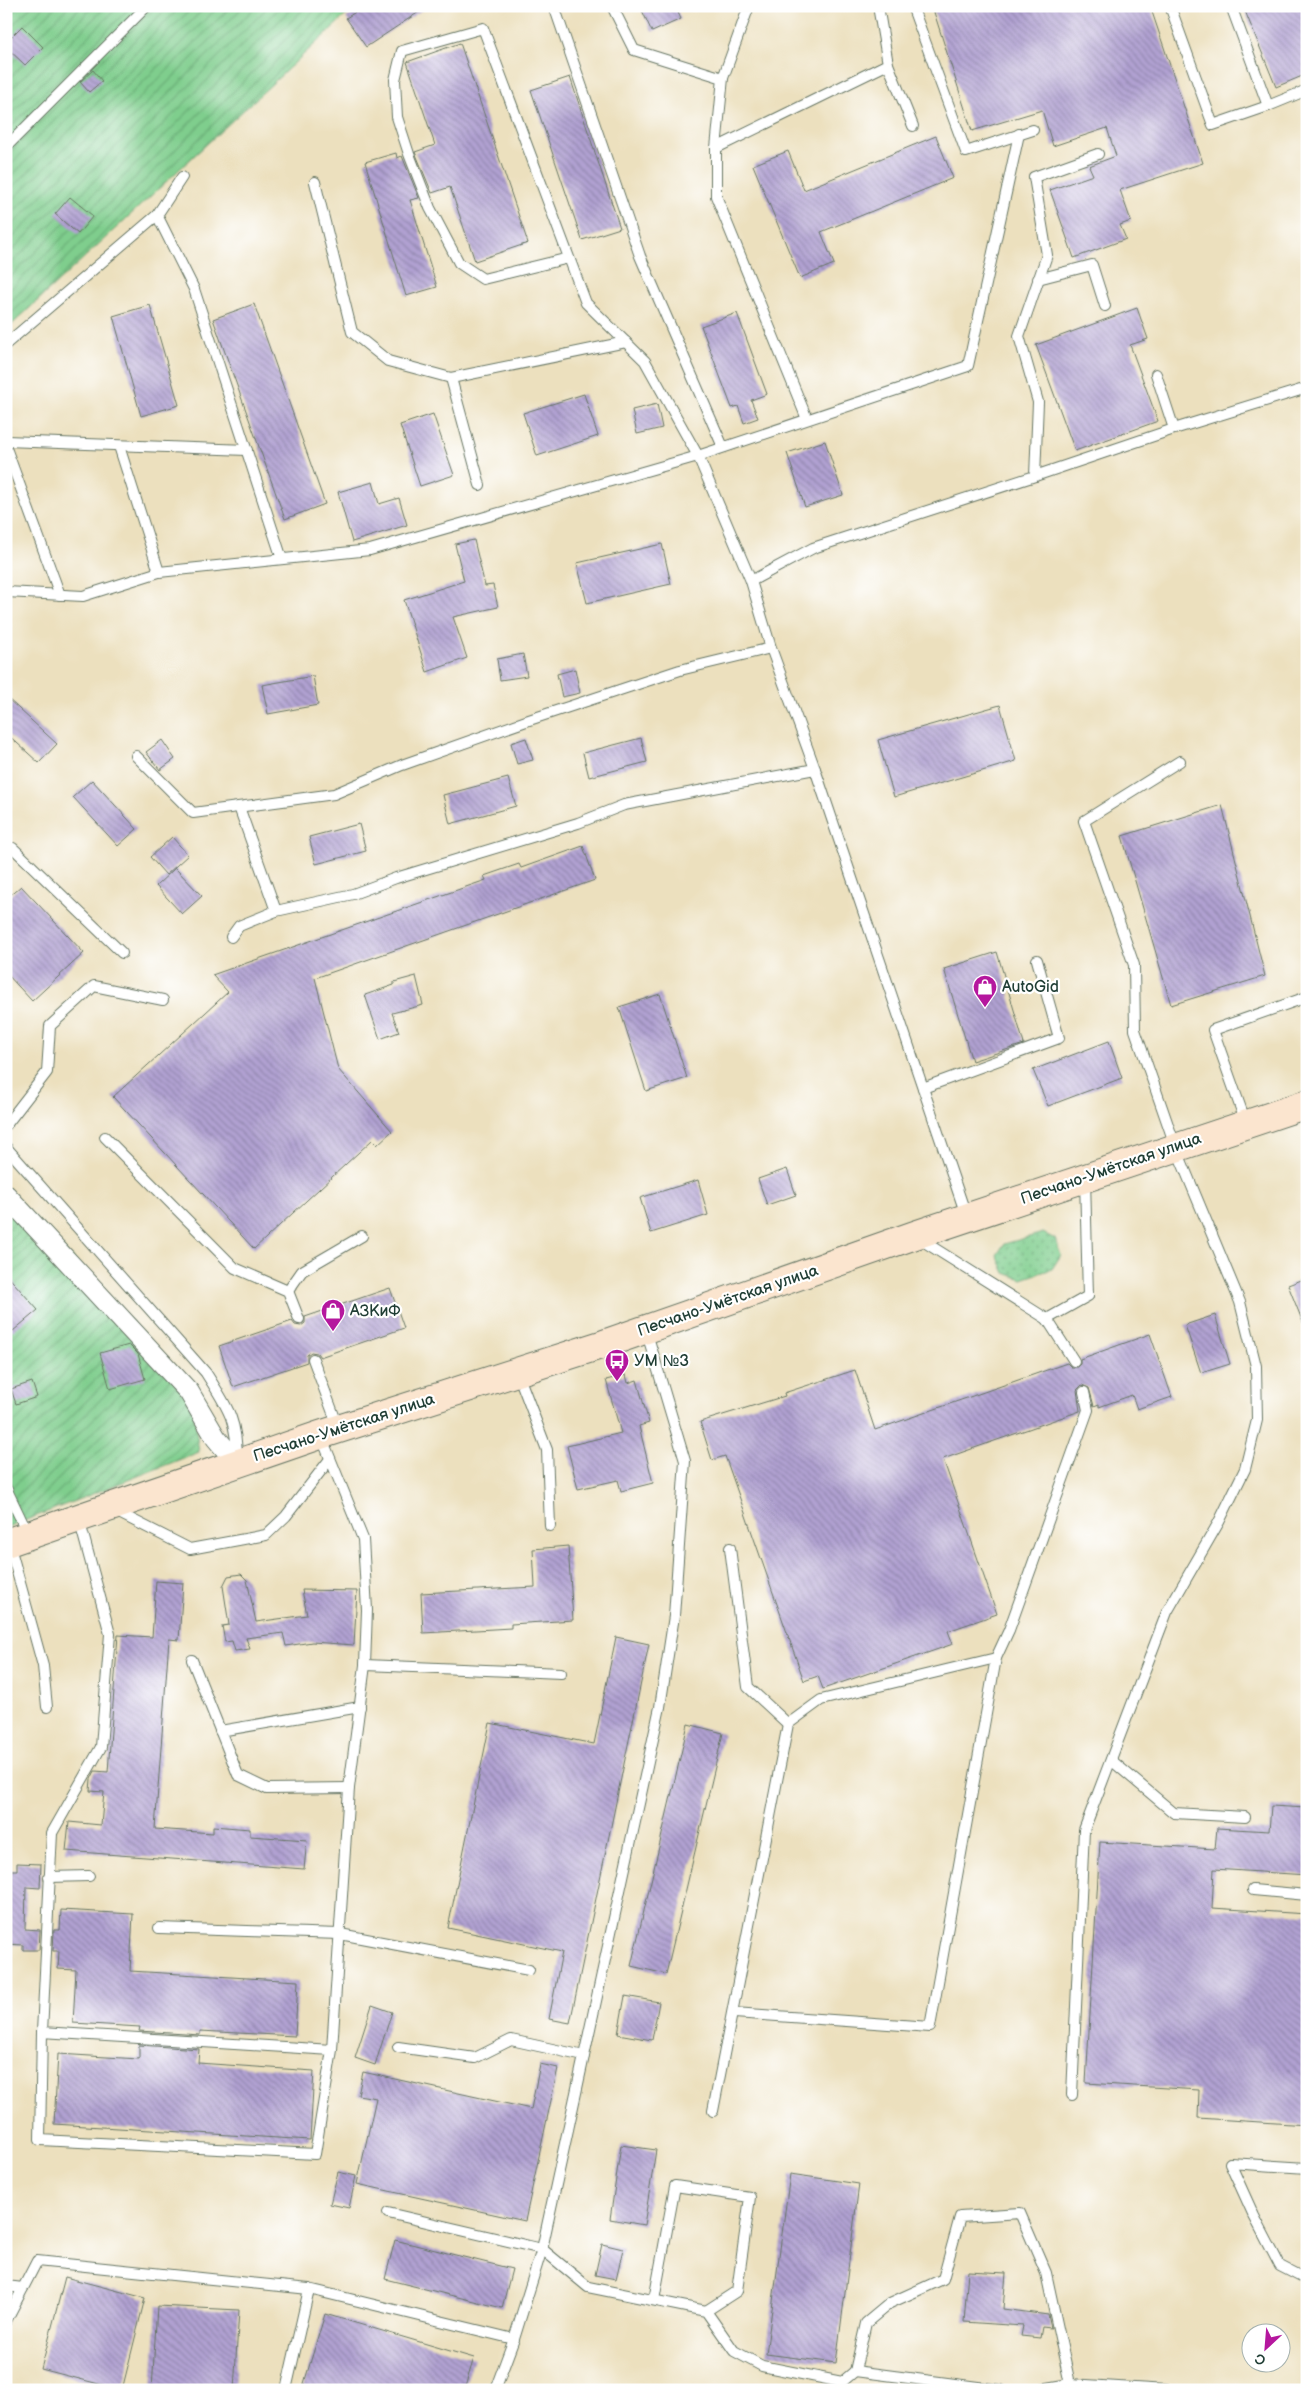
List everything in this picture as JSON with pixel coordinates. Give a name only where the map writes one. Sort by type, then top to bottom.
[{"type":"main road","name":"Песчано-Умётская улица","points":[[15,1540],[237,1463],[330,1441],[518,1373],[915,1235],[1307,1104]]},
{"type":"street","points":[[6,1195],[189,1392],[216,1438],[237,1463]]},
{"type":"lane","points":[[6,147],[147,6]]},
{"type":"lane","points":[[554,6],[640,256],[723,448]]},
{"type":"lane","points":[[612,6],[634,50],[723,78]]},
{"type":"lane","points":[[749,6],[723,78],[716,148],[716,196],[807,420]]},
{"type":"lane","points":[[878,6],[888,64],[913,126]]},
{"type":"lane","points":[[912,6],[966,152],[1033,130]]},
{"type":"lane","points":[[1170,6],[1213,125],[1307,90]]},
{"type":"lane","points":[[1231,6],[1268,106]]},
{"type":"lane","points":[[569,258],[483,279],[459,263],[430,208],[397,117],[395,80],[402,51],[483,28],[586,303],[645,361],[698,456],[751,581],[771,648],[815,769],[967,1218]]},
{"type":"lane","points":[[716,148],[888,64]]},
{"type":"lane","points":[[6,592],[83,596],[159,572],[370,550],[698,456],[968,366],[1019,134]]},
{"type":"lane","points":[[1035,476],[1038,402],[1019,336],[1047,256],[1034,178],[1098,154]]},
{"type":"lane","points":[[6,344],[157,215],[182,177]]},
{"type":"lane","points":[[314,182],[352,332],[388,361],[451,378],[626,342]]},
{"type":"lane","points":[[157,215],[194,289],[282,559]]},
{"type":"lane","points":[[1038,279],[1092,266],[1105,306]]},
{"type":"lane","points":[[1156,374],[1174,429]]},
{"type":"lane","points":[[451,378],[480,485]]},
{"type":"lane","points":[[751,581],[813,548],[1174,429],[1307,388]]},
{"type":"lane","points":[[6,442],[247,450]]},
{"type":"lane","points":[[119,446],[159,572]]},
{"type":"lane","points":[[6,448],[60,595]]},
{"type":"lane","points":[[136,756],[193,814],[334,794],[402,765],[529,720],[680,670],[771,648]]},
{"type":"lane","points":[[1072,2095],[1084,1830],[1167,1612],[1219,1522],[1245,1469],[1257,1420],[1256,1366],[1240,1302],[1176,1148],[1135,1030],[1134,965],[1084,820],[1180,761]]},
{"type":"lane","points":[[231,937],[239,926],[276,911],[353,894],[396,878],[578,823],[624,805],[815,769]]},
{"type":"lane","points":[[239,807],[276,911]]},
{"type":"lane","points":[[6,848],[13,848],[122,953]]},
{"type":"lane","points":[[923,1088],[1059,1038],[1037,960]]},
{"type":"lane","points":[[6,1125],[46,1072],[50,1026],[94,986],[163,1000]]},
{"type":"lane","points":[[1246,1124],[1213,1030],[1307,997]]},
{"type":"lane","points":[[105,1137],[235,1268],[288,1292],[299,1319]]},
{"type":"lane","points":[[6,1147],[206,1373],[231,1413],[237,1438],[237,1463]]},
{"type":"lane","points":[[1047,1319],[1088,1296],[1085,1178]]},
{"type":"lane","points":[[915,1235],[1047,1319],[1074,1361]]},
{"type":"lane","points":[[288,1292],[302,1271],[362,1236]]},
{"type":"lane","points":[[495,2390],[514,2340],[542,2249],[660,1707],[674,1616],[685,1461],[646,1329]]},
{"type":"lane","points":[[78,1518],[110,1634],[101,1747],[52,1833],[42,2032],[40,2140],[315,2154],[332,2050],[349,1788],[365,1665],[367,1610],[363,1539],[330,1441],[313,1359]]},
{"type":"lane","points":[[518,1373],[548,1450],[550,1526]]},
{"type":"lane","points":[[734,2013],[930,2027],[996,1658],[1009,1630],[1088,1410],[1084,1392]]},
{"type":"lane","points":[[108,1508],[190,1550],[266,1535],[286,1516],[330,1441]]},
{"type":"lane","points":[[6,1488],[15,1540],[43,1666],[47,1707]]},
{"type":"lane","points":[[730,1548],[748,1687],[788,1724]]},
{"type":"lane","points":[[713,2110],[734,2013],[788,1724],[821,1700],[996,1658]]},
{"type":"lane","points":[[192,1660],[238,1775],[267,1789],[349,1788]]},
{"type":"lane","points":[[365,1665],[561,1673]]},
{"type":"lane","points":[[220,1732],[360,1707]]},
{"type":"lane","points":[[1110,1760],[1174,1813],[1245,1817]]},
{"type":"lane","points":[[49,1877],[89,1876]]},
{"type":"lane","points":[[1253,1890],[1307,1895]]},
{"type":"lane","points":[[159,1928],[340,1934],[529,1970]]},
{"type":"lane","points":[[42,2032],[332,2050]]},
{"type":"lane","points":[[398,2047],[475,2058],[511,2040],[584,2056]]},
{"type":"lane","points":[[1307,2168],[1230,2163],[1254,2216],[1280,2266],[1307,2280]]},
{"type":"lane","points":[[654,2300],[675,2186],[750,2198],[737,2291],[706,2311]]},
{"type":"lane","points":[[388,2213],[542,2249],[588,2286],[706,2311],[734,2351],[762,2366],[842,2382],[855,2371],[866,2323],[890,2303],[943,2278],[960,2217],[1020,2213],[1046,2273],[1070,2384]]},
{"type":"lane","points":[[6,2321],[37,2261],[309,2289],[514,2340]]},
{"type":"lane","points":[[6,2286],[23,2288]]},
{"type":"lane","points":[[286,2390],[309,2289]]},
{"type":"lane","points":[[855,2371],[1001,2390]]},
{"type":"lane","points":[[1036,2390],[1070,2384],[1167,2390]]},
{"type":"green space","points":[[6,6],[356,6],[6,330]]},
{"type":"green space","points":[[6,1187],[190,1384],[199,1452],[6,1528]]},
{"type":"green space","points":[[1043,1233],[1055,1239],[1061,1255],[1052,1269],[1022,1279],[1005,1273],[997,1255],[1004,1244]]},
{"type":"building","points":[[365,6],[428,6],[366,47],[346,18]]},
{"type":"building","points":[[640,6],[675,6],[681,19],[652,32]]},
{"type":"building","points":[[932,6],[1150,6],[1203,163],[1120,190],[1131,221],[1120,225],[1126,239],[1074,258],[1050,190],[1093,175],[1089,166],[1116,156],[1107,128],[1053,146],[1042,110],[972,131]]},
{"type":"building","points":[[1243,6],[1302,6],[1307,17],[1307,74],[1276,87]]},
{"type":"building","points":[[22,26],[43,47],[25,65],[6,47],[6,42]]},
{"type":"building","points":[[460,43],[528,243],[475,261],[450,187],[432,193],[415,152],[435,145],[407,62]]},
{"type":"building","points":[[93,70],[102,81],[89,92],[80,82]]},
{"type":"building","points":[[570,77],[620,228],[582,240],[531,90]]},
{"type":"building","points":[[936,136],[953,178],[821,232],[834,264],[800,278],[753,165],[788,151],[804,190]]},
{"type":"building","points":[[396,153],[397,158],[402,156],[419,198],[410,200],[437,287],[406,296],[365,162]]},
{"type":"building","points":[[70,197],[93,216],[78,234],[55,214]]},
{"type":"building","points":[[254,304],[325,504],[285,519],[213,319]]},
{"type":"building","points":[[150,305],[179,405],[141,416],[113,316]]},
{"type":"building","points":[[1137,308],[1148,339],[1130,345],[1158,421],[1075,451],[1036,345]]},
{"type":"building","points":[[737,313],[767,394],[751,400],[758,418],[744,423],[738,406],[732,408],[701,326]]},
{"type":"building","points":[[584,394],[598,436],[537,456],[523,413]]},
{"type":"building","points":[[657,404],[662,428],[637,434],[632,410]]},
{"type":"building","points":[[433,414],[454,475],[420,486],[400,425]]},
{"type":"building","points":[[825,441],[843,495],[805,507],[787,453]]},
{"type":"building","points":[[373,482],[379,504],[399,498],[407,525],[352,542],[338,492]]},
{"type":"building","points":[[474,540],[485,586],[493,585],[498,607],[453,617],[467,658],[427,672],[404,600],[464,581],[455,544]]},
{"type":"building","points":[[662,544],[671,584],[587,603],[577,563]]},
{"type":"building","points":[[523,654],[527,676],[500,680],[497,659]]},
{"type":"building","points":[[575,669],[580,693],[562,697],[557,674]]},
{"type":"building","points":[[313,676],[318,705],[268,714],[262,685]]},
{"type":"building","points":[[6,697],[57,744],[39,763],[6,733]]},
{"type":"building","points":[[1000,705],[1016,761],[894,797],[878,740]]},
{"type":"building","points":[[526,738],[533,760],[517,764],[511,743]]},
{"type":"building","points":[[641,738],[647,762],[589,777],[583,753]]},
{"type":"building","points":[[162,740],[175,759],[160,770],[146,752]]},
{"type":"building","points":[[508,778],[516,806],[450,824],[443,795]]},
{"type":"building","points":[[92,780],[137,829],[118,846],[73,797]]},
{"type":"building","points":[[1222,805],[1265,976],[1171,1005],[1122,836]]},
{"type":"building","points":[[359,824],[366,851],[316,864],[309,837]]},
{"type":"building","points":[[172,837],[188,855],[166,875],[150,857]]},
{"type":"building","points":[[583,846],[595,880],[315,978],[338,1069],[392,1131],[377,1145],[372,1140],[254,1249],[113,1097],[228,992],[212,975],[486,880],[484,876],[519,864],[521,868]]},
{"type":"building","points":[[175,868],[202,896],[182,914],[156,886]]},
{"type":"building","points":[[21,886],[84,953],[32,1001],[6,973],[6,899]]},
{"type":"building","name":"AutoGid","points":[[997,952],[1024,1044],[972,1061],[944,969]]},
{"type":"building","points":[[416,976],[423,1005],[392,1013],[399,1032],[380,1039],[365,995],[394,985],[394,982]]},
{"type":"building","points":[[660,994],[687,1078],[646,1091],[619,1007]]},
{"type":"building","points":[[1109,1041],[1122,1078],[1048,1106],[1033,1070]]},
{"type":"building","points":[[787,1169],[796,1195],[767,1205],[758,1179]]},
{"type":"building","points":[[698,1180],[708,1215],[651,1233],[640,1198]]},
{"type":"building","points":[[6,1274],[38,1310],[13,1331],[6,1323]]},
{"type":"building","points":[[1307,1278],[1307,1330],[1306,1330],[1288,1285]]},
{"type":"building","points":[[390,1288],[404,1328],[320,1357],[317,1353],[311,1352],[307,1355],[307,1362],[233,1387],[219,1346],[292,1321],[295,1325],[301,1326],[305,1323],[305,1317]]},
{"type":"building","points":[[1215,1315],[1230,1364],[1201,1373],[1185,1325]]},
{"type":"building","points":[[1150,1334],[1172,1397],[1137,1409],[1132,1395],[1099,1407],[1099,1404],[1094,1406],[1089,1388],[1082,1385],[1077,1390],[1080,1411],[943,1459],[997,1614],[948,1631],[953,1644],[823,1689],[818,1676],[804,1681],[725,1456],[712,1460],[700,1422],[785,1396],[784,1393],[855,1370],[875,1430],[1067,1363],[1071,1367],[1077,1367],[1080,1364],[1080,1359]]},
{"type":"building","points":[[129,1345],[138,1354],[145,1379],[110,1389],[100,1353]]},
{"type":"building","points":[[626,1375],[628,1383],[637,1380],[649,1423],[639,1426],[653,1483],[621,1491],[618,1480],[578,1489],[567,1446],[621,1433],[606,1380]]},
{"type":"building","points":[[32,1382],[37,1397],[16,1404],[11,1389]]},
{"type":"building","points":[[568,1546],[573,1620],[511,1624],[511,1628],[423,1633],[421,1593],[535,1587],[533,1549]]},
{"type":"building","points":[[241,1574],[247,1580],[256,1622],[307,1615],[302,1590],[357,1591],[354,1645],[312,1642],[286,1646],[283,1633],[246,1638],[250,1649],[235,1651],[232,1641],[225,1642],[222,1626],[229,1625],[223,1586],[228,1576]]},
{"type":"building","points":[[156,1581],[183,1583],[179,1640],[169,1639],[155,1829],[213,1833],[213,1826],[250,1829],[250,1836],[307,1840],[304,1869],[66,1851],[69,1822],[101,1825],[104,1792],[90,1791],[91,1779],[95,1771],[108,1772],[118,1635],[152,1637]]},
{"type":"building","points":[[616,1637],[649,1644],[570,2023],[549,2019],[562,1952],[448,1928],[490,1723],[594,1744]]},
{"type":"building","points":[[688,1724],[723,1733],[666,1974],[631,1966]]},
{"type":"building","points":[[1271,1806],[1307,1808],[1307,1875],[1214,1869],[1212,1908],[1307,1914],[1307,2125],[1198,2118],[1199,2090],[1086,2083],[1100,1842],[1215,1849],[1217,1828],[1269,1831]]},
{"type":"building","points":[[17,1863],[41,1864],[40,1888],[26,1887],[25,1929],[40,1930],[39,1950],[23,1950],[23,1945],[6,1944],[6,1870],[17,1870]]},
{"type":"building","points":[[61,1910],[133,1914],[130,1971],[298,1981],[295,2036],[200,2031],[200,2035],[139,2031],[140,2027],[73,2023],[76,1970],[58,1969],[59,1951],[53,1951],[54,1930],[60,1930]]},
{"type":"building","points":[[625,1996],[659,2002],[652,2040],[618,2034]]},
{"type":"building","points":[[372,2005],[392,2012],[375,2065],[355,2058]]},
{"type":"building","points":[[139,2045],[199,2049],[198,2063],[314,2071],[310,2140],[54,2124],[58,2054],[139,2059]]},
{"type":"building","points":[[540,2064],[558,2068],[525,2221],[357,2184],[376,2098],[358,2095],[363,2072],[531,2109]]},
{"type":"building","points":[[621,2145],[656,2150],[644,2225],[610,2219]]},
{"type":"building","points":[[338,2172],[356,2176],[349,2208],[330,2204]]},
{"type":"building","points":[[790,2174],[859,2184],[836,2363],[766,2354]]},
{"type":"building","points":[[395,2240],[512,2269],[502,2308],[385,2279]]},
{"type":"building","points":[[602,2244],[623,2249],[616,2279],[595,2275]]},
{"type":"building","points":[[968,2271],[1006,2273],[1003,2309],[1048,2315],[1051,2328],[1042,2327],[1040,2338],[1021,2336],[1023,2326],[964,2322]]},
{"type":"building","points":[[65,2277],[145,2298],[122,2390],[41,2369]]},
{"type":"building","points":[[157,2306],[239,2310],[234,2390],[152,2390]]},
{"type":"building","points":[[325,2314],[474,2358],[464,2390],[302,2390]]},
{"type":"place","name":"AutoGid","points":[[985,1008]]},
{"type":"place","name":"АЗКиФ","points":[[333,1332]]},
{"type":"place","name":"УМ №3","points":[[617,1382]]}]
